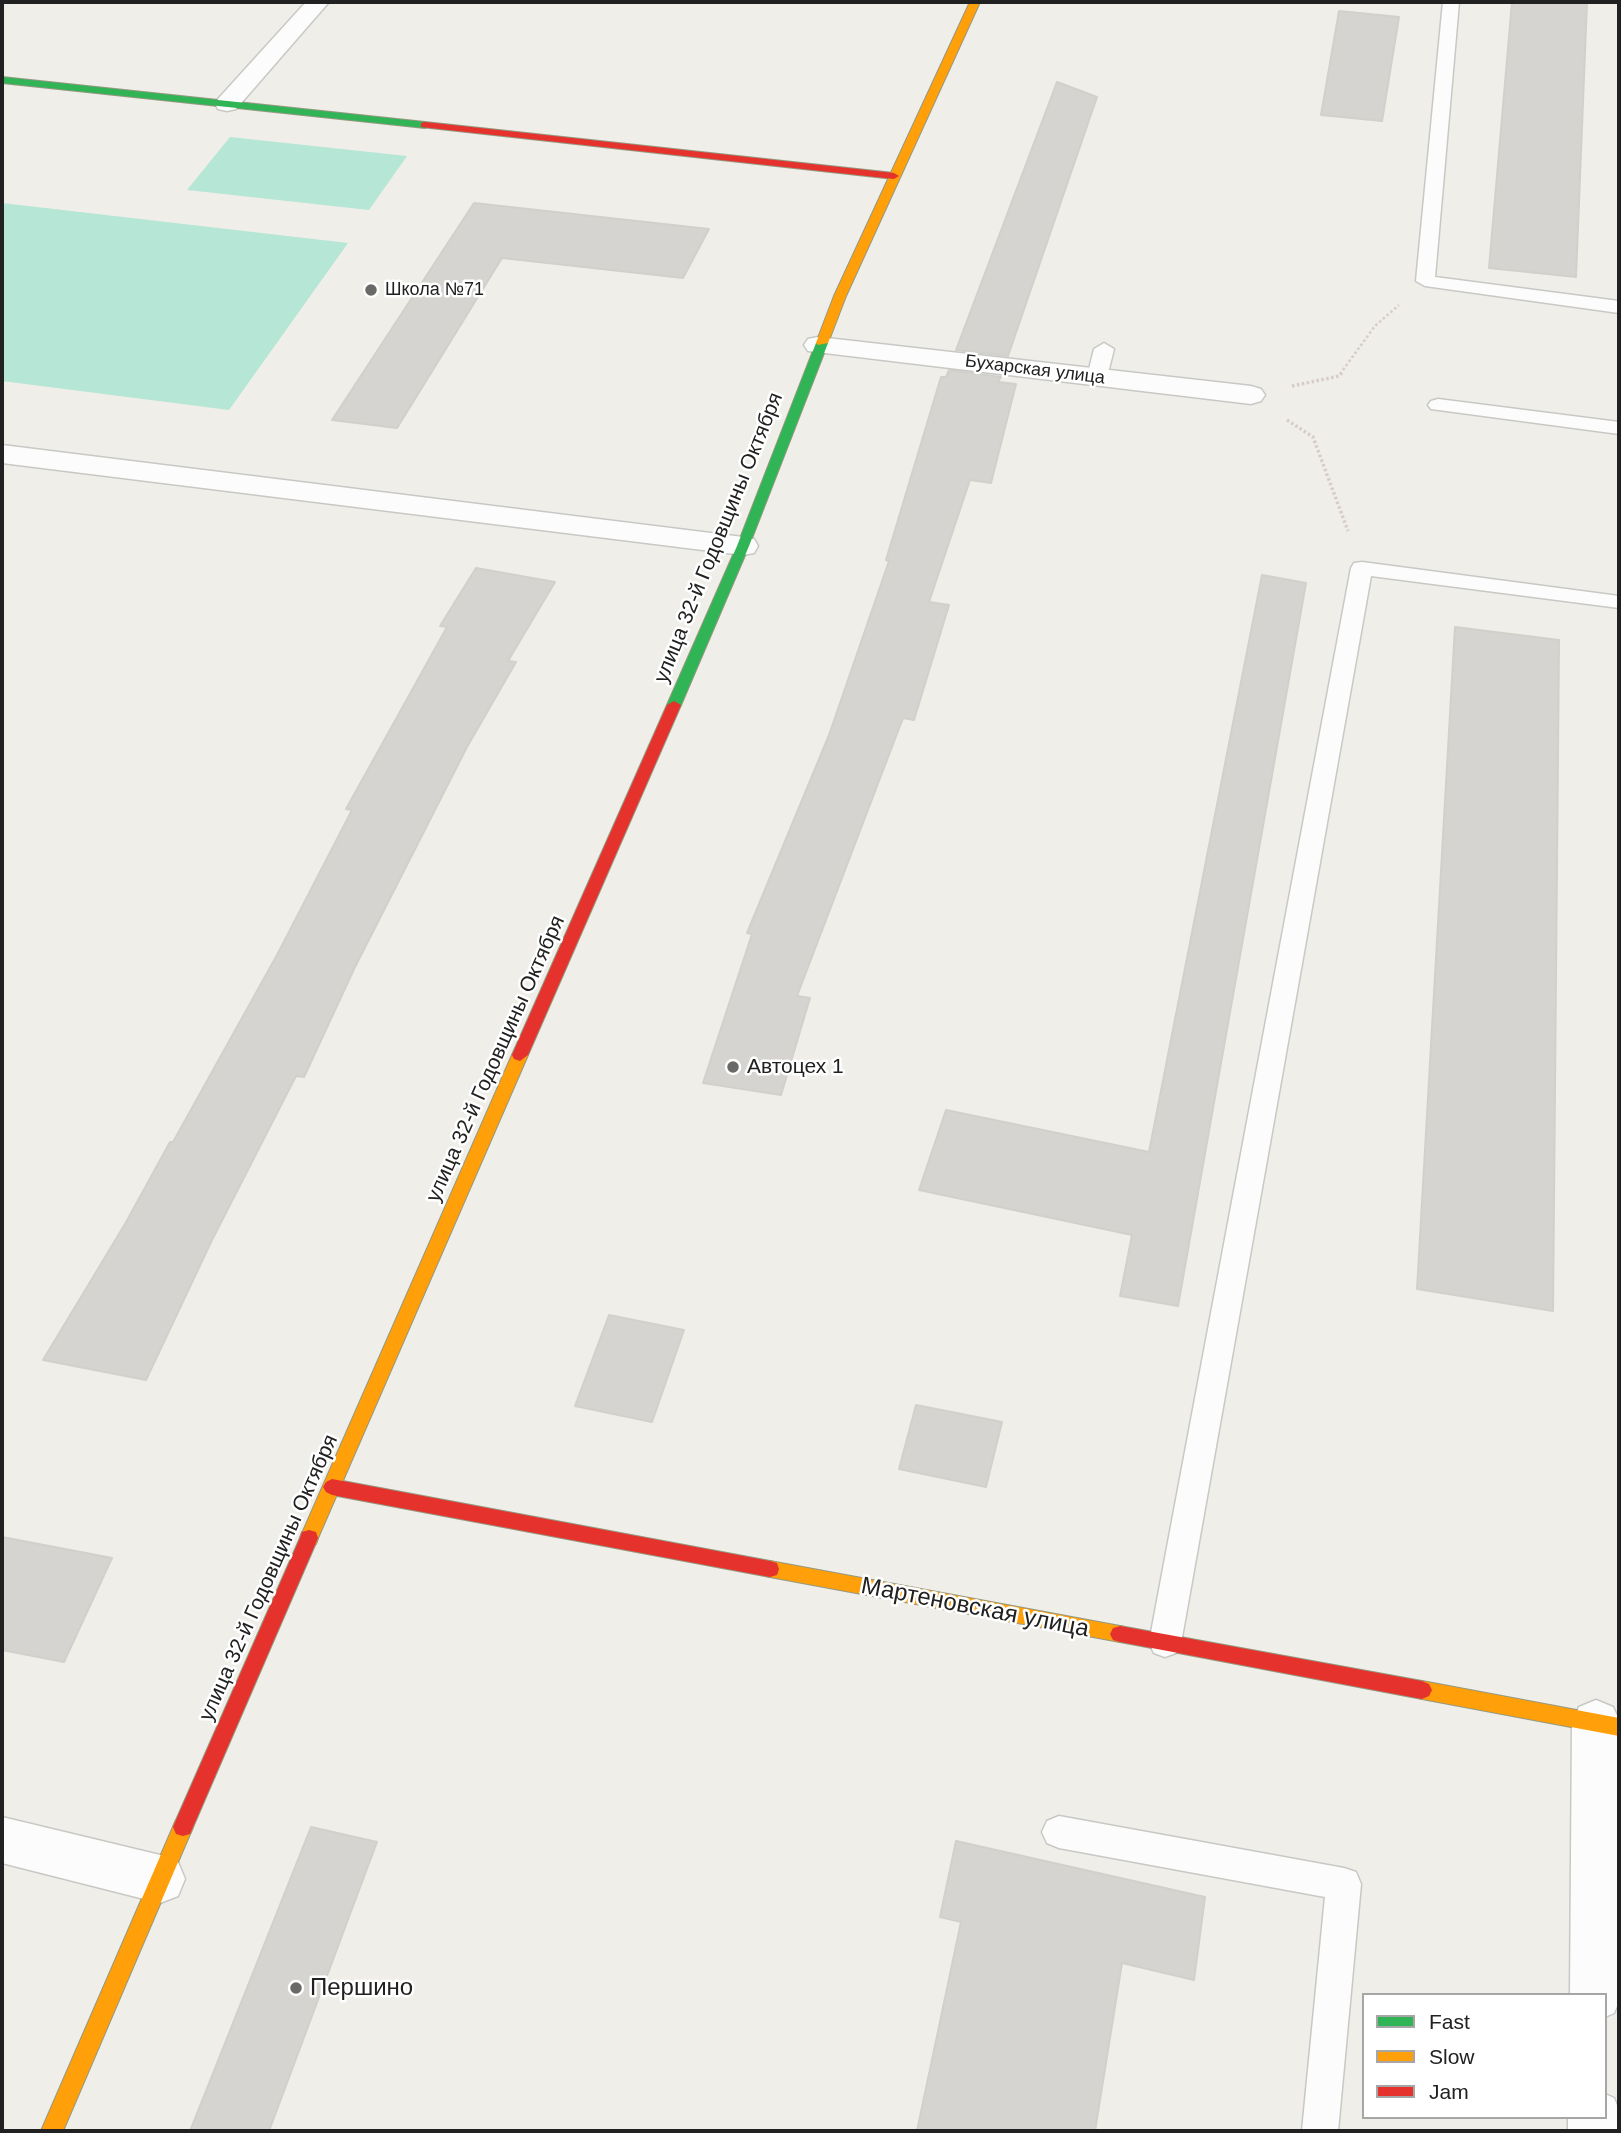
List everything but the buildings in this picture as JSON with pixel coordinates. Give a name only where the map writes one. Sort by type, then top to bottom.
[{"type":"main road","name":"улица 32-й Годовщины Октября","points":[[52,2131],[743,546],[818,345],[975,2]]},
{"type":"main road","points":[[2,80],[894,176]]},
{"type":"main road","name":"Мартеновская улица","points":[[332,1487],[1608,1725]]},
{"type":"street","points":[[227,104],[318,2]]},
{"type":"street","name":"Бухарская улица","points":[[818,345],[1251,395]]},
{"type":"street","points":[[2,454],[743,546]]},
{"type":"street","points":[[1595,1993],[1608,1725]]},
{"type":"street","points":[[2,1840],[160,1879]]},
{"type":"lane","points":[[1451,2],[1424,281],[1619,307]]},
{"type":"lane","points":[[1097,377],[1104,349]]},
{"type":"lane","points":[[1438,405],[1619,428]]},
{"type":"lane","points":[[1165,1643],[1362,568],[1619,602]]},
{"type":"lane","points":[[1059,1832],[1344,1884],[1320,2131]]},
{"type":"path","points":[[1251,395],[1339,376],[1375,327],[1424,281]]},
{"type":"path","points":[[1251,395],[1312,437],[1362,568]]},
{"type":"green space","points":[[230,137],[407,156],[369,210],[187,190]]},
{"type":"green space","points":[[2,203],[348,243],[229,410],[2,381]]},
{"type":"traffic: fast","points":[[2,80],[425,125]]},
{"type":"traffic: fast","points":[[674,705],[743,546],[822,343]]},
{"type":"traffic: slow","points":[[822,343],[840,296],[975,2]]},
{"type":"traffic: slow","points":[[309,1538],[520,1055]]},
{"type":"traffic: slow","points":[[770,1569],[1120,1634]]},
{"type":"traffic: slow","points":[[1422,1690],[1619,1727]]},
{"type":"traffic: slow","points":[[52,2131],[183,1827]]},
{"type":"traffic: jam","points":[[425,125],[894,176]]},
{"type":"traffic: jam","points":[[520,1055],[674,705]]},
{"type":"traffic: jam","points":[[332,1487],[770,1569]]},
{"type":"traffic: jam","points":[[183,1827],[309,1538]]},
{"type":"traffic: jam","points":[[1120,1634],[1422,1690]]},
{"type":"place","name":"Школа №71","points":[[371,290]]},
{"type":"place","name":"Автоцех 1","points":[[733,1067]]},
{"type":"place","name":"Першино","points":[[296,1988]]}]
